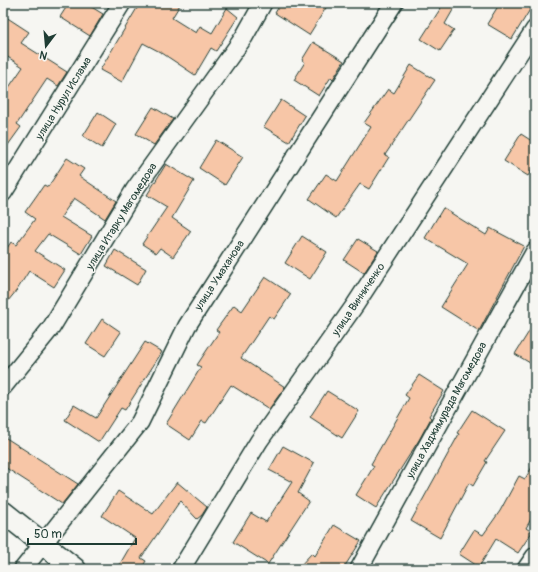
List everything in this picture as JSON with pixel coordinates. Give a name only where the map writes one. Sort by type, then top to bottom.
[{"type":"street","name":"улица Нурул Ислама","points":[[3,193],[122,3]]},
{"type":"street","name":"улица Итарку Магомедова","points":[[3,387],[51,328],[135,189],[240,43],[263,3]]},
{"type":"street","name":"улица Умаханова","points":[[24,569],[140,422],[186,326],[394,3]]},
{"type":"street","name":"улица Винниченко","points":[[181,569],[259,441],[354,305],[535,29]]},
{"type":"street","name":"улица Хаджимурада Магомедова","points":[[358,569],[535,251]]},
{"type":"street","points":[[3,512],[75,569]]},
{"type":"street","points":[[526,569],[535,556]]},
{"type":"building","points":[[69,3],[85,3],[103,14],[90,36],[60,17]]},
{"type":"building","points":[[140,3],[181,3],[172,18],[196,33],[200,26],[212,33],[227,8],[238,17],[216,51],[211,48],[195,75],[162,53],[143,43],[122,82],[100,70]]},
{"type":"building","points":[[281,3],[329,3],[309,35],[275,13]]},
{"type":"building","points":[[444,3],[457,3],[445,24],[454,30],[440,51],[421,39]]},
{"type":"building","points":[[500,3],[534,3],[512,39],[487,24]]},
{"type":"building","points":[[3,15],[29,32],[21,43],[67,72],[58,86],[47,79],[17,124],[21,127],[3,152],[3,96],[23,67],[3,54]]},
{"type":"building","points":[[313,42],[344,61],[333,79],[331,77],[319,96],[294,80],[305,62],[302,60]]},
{"type":"building","points":[[411,65],[435,80],[385,155],[389,157],[369,189],[360,184],[336,218],[309,199],[326,174],[337,181],[371,127],[364,123],[388,89],[394,93]]},
{"type":"building","points":[[281,100],[305,116],[289,142],[264,127]]},
{"type":"building","points":[[153,107],[173,119],[154,145],[136,134]]},
{"type":"building","points":[[98,112],[116,124],[102,148],[83,136]]},
{"type":"building","points":[[521,134],[535,143],[535,165],[528,176],[504,161]]},
{"type":"building","points":[[216,140],[243,157],[225,185],[199,168]]},
{"type":"building","points":[[67,158],[84,169],[79,176],[116,201],[105,219],[74,198],[61,217],[92,236],[81,254],[48,234],[35,251],[65,270],[54,287],[29,271],[17,290],[3,307],[3,254],[11,242],[16,245],[35,219],[25,212],[44,185],[48,187]]},
{"type":"building","points":[[166,164],[194,181],[172,218],[191,231],[173,257],[160,248],[156,253],[142,244],[167,207],[147,195]]},
{"type":"building","points":[[443,208],[486,235],[490,228],[524,246],[479,331],[441,307],[468,264],[425,238]]},
{"type":"building","points":[[302,236],[327,252],[310,279],[285,263]]},
{"type":"building","points":[[358,239],[378,251],[364,273],[344,260]]},
{"type":"building","points":[[115,250],[146,269],[137,285],[106,266]]},
{"type":"building","points":[[265,277],[291,294],[274,319],[269,316],[241,358],[285,387],[269,409],[231,385],[206,423],[202,421],[190,440],[166,424],[201,367],[197,365],[219,332],[216,330],[234,305],[242,311]]},
{"type":"building","points":[[102,319],[121,332],[105,356],[86,344]]},
{"type":"building","points":[[535,322],[535,366],[515,354]]},
{"type":"building","points":[[145,342],[162,352],[125,410],[121,408],[99,442],[65,420],[74,405],[96,418]]},
{"type":"building","points":[[419,375],[444,391],[429,416],[431,418],[419,440],[376,508],[356,495],[374,466],[371,464],[409,398],[405,395]]},
{"type":"building","points":[[327,391],[359,411],[342,438],[310,417]]},
{"type":"building","points":[[472,410],[505,431],[485,461],[487,462],[473,486],[469,483],[440,538],[411,521],[459,434],[457,433]]},
{"type":"building","points":[[3,436],[78,484],[62,504],[3,466]]},
{"type":"building","points":[[283,446],[314,463],[298,493],[309,501],[268,564],[233,542],[251,513],[266,522],[292,482],[269,470]]},
{"type":"building","points":[[535,462],[535,512],[526,528],[532,532],[518,553],[496,539],[479,567],[459,554],[474,530],[483,535],[500,511],[519,476],[525,479]]},
{"type":"building","points":[[177,482],[207,507],[202,515],[197,519],[180,501],[141,558],[146,561],[141,569],[117,569],[135,538],[102,516],[118,491],[153,514]]},
{"type":"building","points":[[334,525],[361,541],[343,569],[297,569],[312,553],[315,556]]}]
